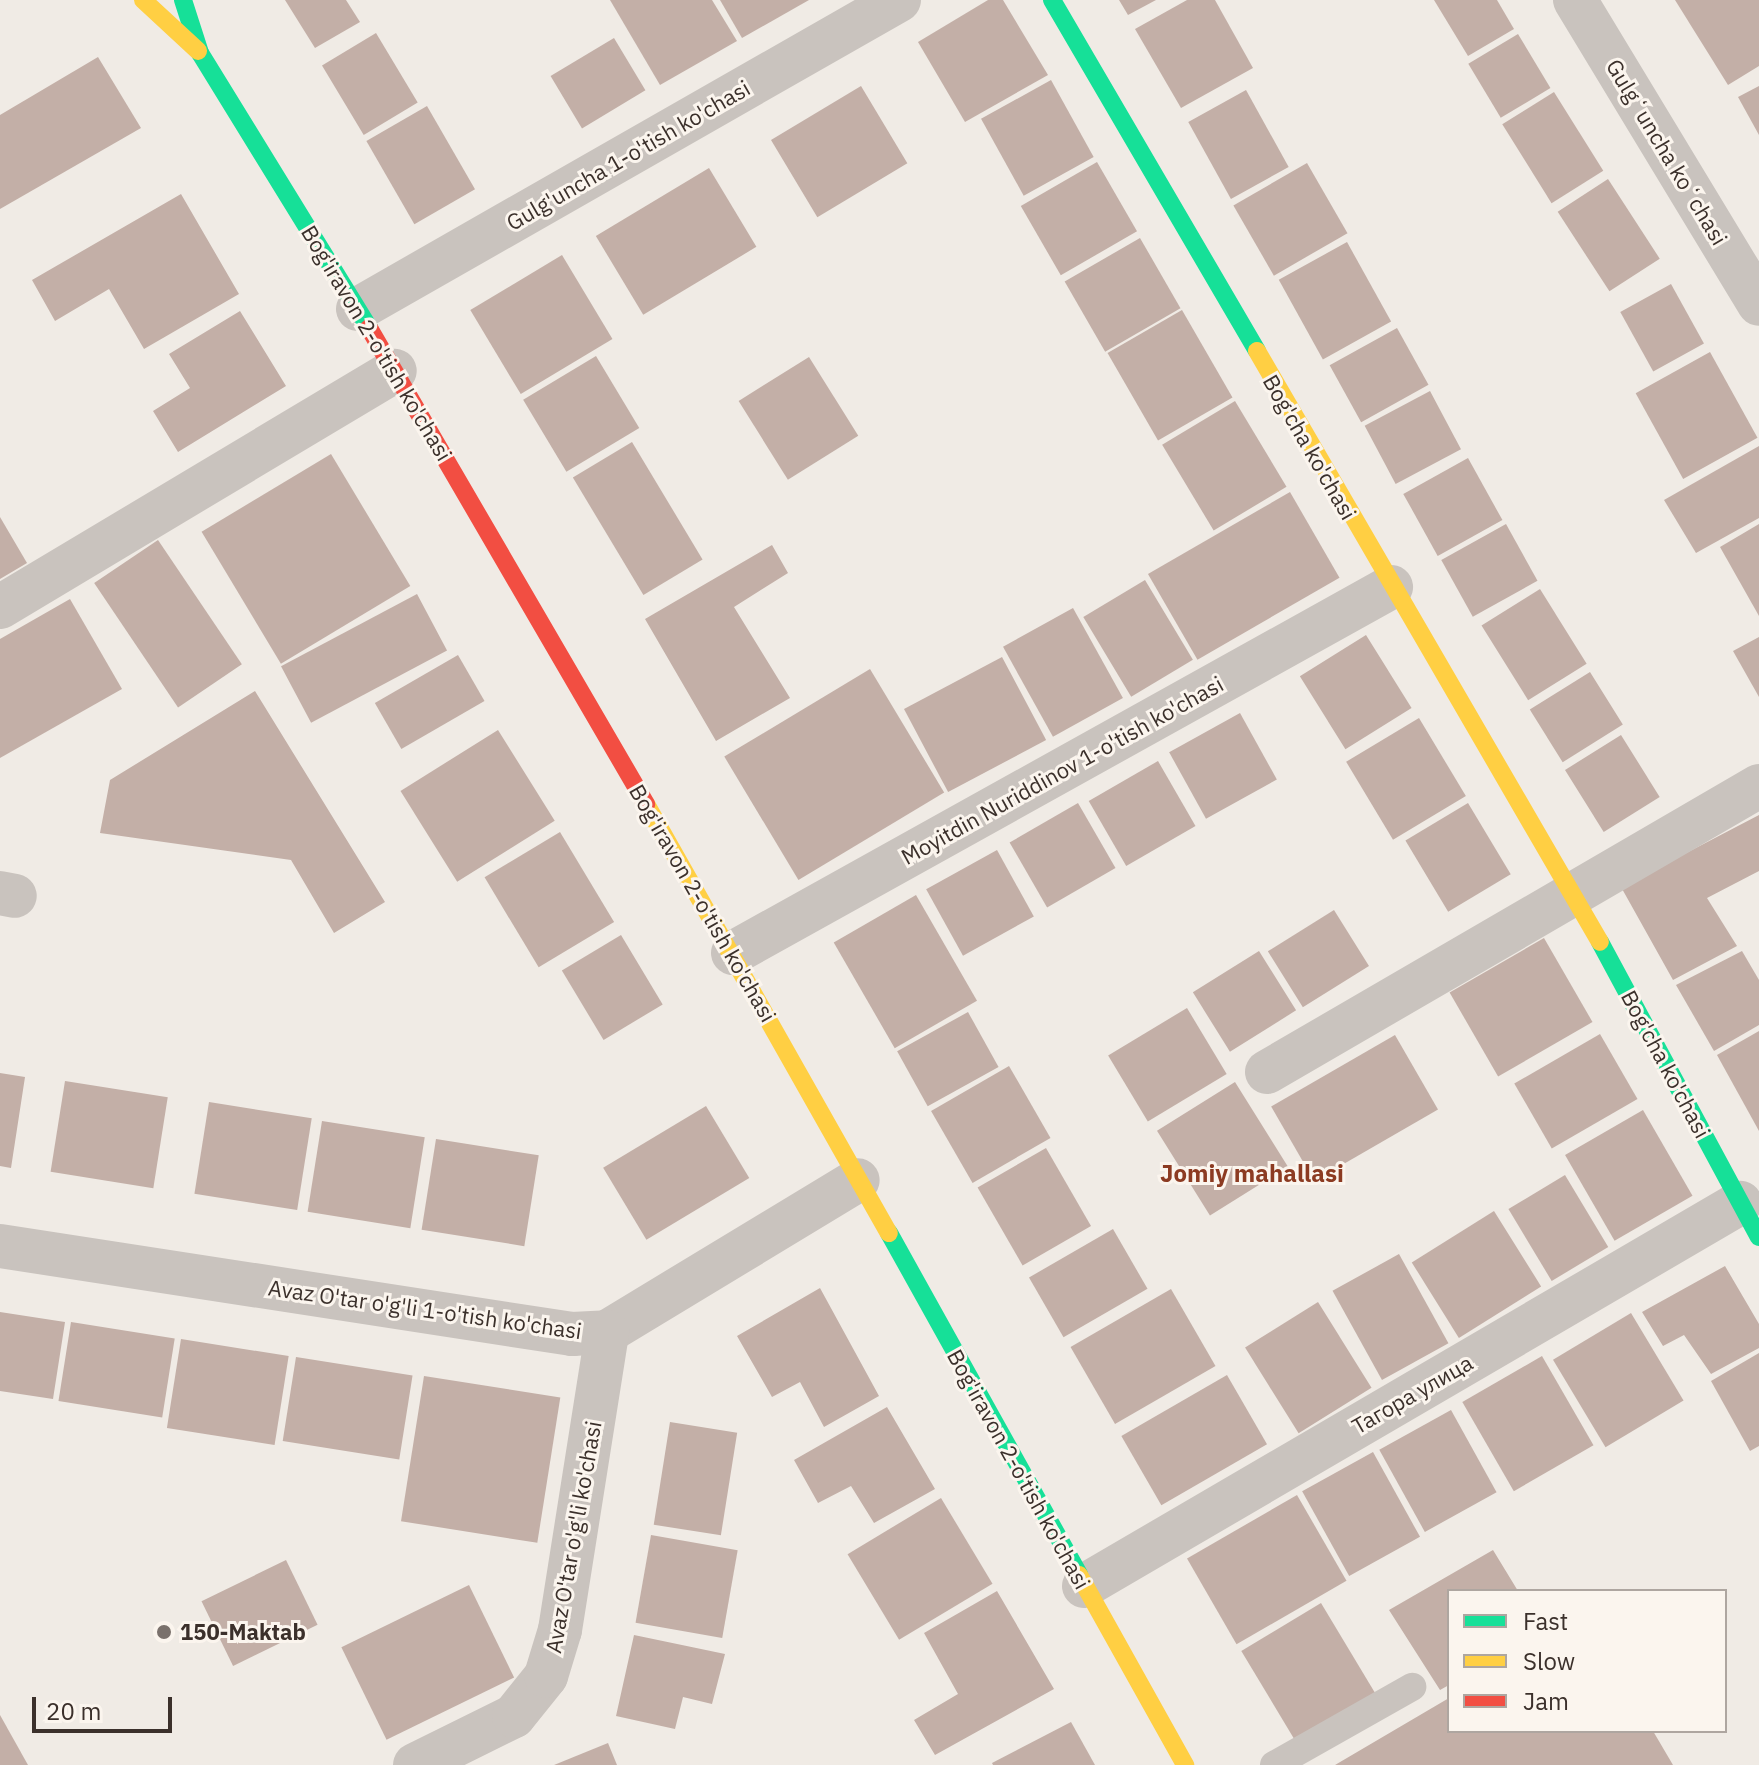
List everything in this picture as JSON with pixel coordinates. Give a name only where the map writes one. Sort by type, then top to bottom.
[{"type":"street","name":"Bog'iravon 2-o'tish ko'chasi","points":[[143,0],[200,53]]},
{"type":"street","name":"Bog'iravon 2-o'tish ko'chasi","points":[[183,0],[200,53],[395,371],[733,953],[1185,1765]]},
{"type":"street","name":"Gulg'uncha 1-o'tish ko'chasi","points":[[358,309],[899,0]]},
{"type":"street","name":"Bog'cha ko'chasi","points":[[1052,0],[1391,587],[1572,891],[1750,1220]]},
{"type":"street","name":"Gulgʻuncha koʻchasi","points":[[1575,0],[1759,304]]},
{"type":"street","points":[[0,607],[395,371]]},
{"type":"street","name":"Moyitdin Nuriddinov 1-o'tish ko'chasi","points":[[733,953],[1391,587]]},
{"type":"street","points":[[1267,1072],[1572,891],[1759,786]]},
{"type":"street","name":"Avaz O'tar o'g'li 1-o'tish ko'chasi","points":[[0,1246],[572,1334],[607,1332],[858,1180]]},
{"type":"street","name":"Тагора улица","points":[[1084,1586],[1750,1220]]},
{"type":"street","name":"Avaz O'tar o'g'li ko'chasi","points":[[415,1765],[514,1716],[546,1676],[560,1630],[607,1332]]},
{"type":"lane","points":[[1274,1765],[1412,1687]]},
{"type":"building","points":[[285,0],[346,0],[360,22],[315,48]]},
{"type":"building","points":[[610,0],[712,0],[737,41],[660,85]]},
{"type":"building","points":[[720,0],[809,0],[742,38]]},
{"type":"building","points":[[988,0],[1003,0],[1048,75],[965,122],[918,42]]},
{"type":"building","points":[[1119,0],[1156,0],[1128,15]]},
{"type":"building","points":[[1187,0],[1215,0],[1253,68],[1181,108],[1135,29]]},
{"type":"building","points":[[1434,0],[1497,0],[1514,29],[1468,56]]},
{"type":"building","points":[[1675,0],[1759,0],[1759,66],[1728,85]]},
{"type":"building","points":[[376,33],[418,102],[364,135],[322,65]]},
{"type":"building","points":[[1518,34],[1550,88],[1501,118],[1468,64]]},
{"type":"building","points":[[614,38],[645,90],[582,128],[551,76]]},
{"type":"building","points":[[98,57],[141,128],[0,209],[0,115]]},
{"type":"building","points":[[1051,80],[1094,157],[1024,196],[981,119]]},
{"type":"building","points":[[861,86],[907,163],[817,217],[771,140]]},
{"type":"building","points":[[1759,86],[1759,135],[1738,97]]},
{"type":"building","points":[[1246,90],[1289,167],[1231,199],[1188,122]]},
{"type":"building","points":[[1554,92],[1603,171],[1552,203],[1502,124]]},
{"type":"building","points":[[427,106],[475,189],[414,224],[366,141]]},
{"type":"building","points":[[1097,162],[1137,231],[1061,275],[1021,206]]},
{"type":"building","points":[[1307,163],[1348,233],[1274,276],[1233,206]]},
{"type":"building","points":[[709,168],[756,247],[643,315],[596,236]]},
{"type":"building","points":[[1608,179],[1660,259],[1609,291],[1558,212]]},
{"type":"building","points":[[181,194],[239,294],[144,349],[109,289],[55,321],[32,280]]},
{"type":"building","points":[[1140,238],[1180,308],[1105,352],[1065,282]]},
{"type":"building","points":[[1347,242],[1391,322],[1323,359],[1279,280]]},
{"type":"building","points":[[562,255],[612,339],[521,394],[470,310]]},
{"type":"building","points":[[1671,284],[1704,343],[1653,372],[1620,312]]},
{"type":"building","points":[[1182,310],[1232,397],[1158,440],[1108,353]]},
{"type":"building","points":[[240,311],[286,386],[178,452],[153,411],[190,388],[169,354]]},
{"type":"building","points":[[1397,328],[1429,385],[1361,422],[1330,365]]},
{"type":"building","points":[[1710,352],[1758,438],[1683,479],[1636,393]]},
{"type":"building","points":[[596,356],[639,428],[566,472],[523,400]]},
{"type":"building","points":[[809,357],[858,436],[788,480],[739,401]]},
{"type":"building","points":[[1430,391],[1461,449],[1396,484],[1365,426]]},
{"type":"building","points":[[1235,401],[1287,487],[1214,530],[1162,445]]},
{"type":"building","points":[[632,442],[703,559],[643,595],[573,478]]},
{"type":"building","points":[[1759,446],[1759,518],[1696,553],[1664,500]]},
{"type":"building","points":[[331,454],[410,586],[281,664],[202,532]]},
{"type":"building","points":[[1468,458],[1502,520],[1438,556],[1403,494]]},
{"type":"building","points":[[1290,492],[1340,578],[1197,660],[1148,574]]},
{"type":"building","points":[[0,517],[27,563],[0,579]]},
{"type":"building","points":[[1506,524],[1538,581],[1473,617],[1441,560]]},
{"type":"building","points":[[1759,524],[1759,616],[1720,547]]},
{"type":"building","points":[[158,540],[242,664],[178,707],[94,583]]},
{"type":"building","points":[[772,545],[788,573],[734,607],[790,698],[716,741],[645,619]]},
{"type":"building","points":[[1145,580],[1193,660],[1131,697],[1083,617]]},
{"type":"building","points":[[1540,589],[1587,664],[1528,700],[1481,626]]},
{"type":"building","points":[[417,594],[447,651],[311,723],[281,666]]},
{"type":"building","points":[[70,599],[122,689],[0,758],[0,639]]},
{"type":"building","points":[[1073,608],[1123,698],[1053,737],[1003,647]]},
{"type":"building","points":[[1366,635],[1412,708],[1345,749],[1300,676]]},
{"type":"building","points":[[1759,637],[1759,697],[1733,651]]},
{"type":"building","points":[[458,655],[485,701],[401,749],[375,703]]},
{"type":"building","points":[[1002,657],[1046,740],[948,792],[904,709]]},
{"type":"building","points":[[870,669],[944,792],[798,880],[724,757]]},
{"type":"building","points":[[1590,672],[1623,725],[1563,762],[1530,710]]},
{"type":"building","points":[[255,691],[385,902],[334,933],[291,860],[100,833],[110,780]]},
{"type":"building","points":[[1240,713],[1277,779],[1206,819],[1169,752]]},
{"type":"building","points":[[1419,718],[1466,796],[1393,840],[1346,762]]},
{"type":"building","points":[[498,730],[555,821],[457,882],[400,791]]},
{"type":"building","points":[[1621,735],[1660,797],[1604,832],[1565,770]]},
{"type":"building","points":[[1158,761],[1196,826],[1126,866],[1089,801]]},
{"type":"building","points":[[1078,803],[1116,868],[1047,907],[1010,842]]},
{"type":"building","points":[[1468,803],[1511,874],[1448,912],[1405,841]]},
{"type":"building","points":[[1759,815],[1759,871],[1707,898],[1737,946],[1673,980],[1621,887]]},
{"type":"building","points":[[560,832],[614,922],[539,967],[485,877]]},
{"type":"building","points":[[997,850],[1034,916],[963,956],[926,889]]},
{"type":"building","points":[[916,895],[977,1001],[895,1048],[834,942]]},
{"type":"building","points":[[1334,910],[1369,966],[1303,1007],[1268,951]]},
{"type":"building","points":[[621,935],[663,1004],[604,1040],[562,971]]},
{"type":"building","points":[[1544,938],[1592,1022],[1498,1077],[1450,992]]},
{"type":"building","points":[[1259,951],[1296,1010],[1230,1052],[1193,992]]},
{"type":"building","points":[[1742,951],[1759,980],[1759,1025],[1714,1051],[1676,985]]},
{"type":"building","points":[[1187,1008],[1227,1074],[1148,1121],[1108,1055]]},
{"type":"building","points":[[968,1012],[999,1067],[928,1106],[897,1051]]},
{"type":"building","points":[[1759,1031],[1759,1131],[1717,1055]]},
{"type":"building","points":[[1600,1034],[1638,1099],[1552,1148],[1514,1084]]},
{"type":"building","points":[[1395,1035],[1438,1109],[1314,1181],[1271,1106]]},
{"type":"building","points":[[1009,1066],[1050,1138],[973,1183],[931,1111]]},
{"type":"building","points":[[0,1073],[25,1077],[11,1168],[0,1166]]},
{"type":"building","points":[[65,1081],[168,1097],[153,1188],[51,1172]]},
{"type":"building","points":[[1235,1082],[1288,1167],[1210,1216],[1157,1131]]},
{"type":"building","points":[[209,1102],[312,1118],[297,1210],[194,1194]]},
{"type":"building","points":[[706,1106],[749,1178],[646,1240],[603,1168]]},
{"type":"building","points":[[1643,1110],[1692,1196],[1615,1241],[1565,1155]]},
{"type":"building","points":[[322,1121],[425,1137],[410,1228],[308,1212]]},
{"type":"building","points":[[436,1139],[539,1155],[524,1246],[422,1230]]},
{"type":"building","points":[[1046,1148],[1091,1226],[1023,1265],[978,1188]]},
{"type":"building","points":[[1565,1175],[1608,1247],[1552,1281],[1508,1209]]},
{"type":"building","points":[[1494,1211],[1541,1286],[1459,1338],[1412,1262]]},
{"type":"building","points":[[1113,1229],[1148,1289],[1063,1337],[1029,1278]]},
{"type":"building","points":[[1399,1254],[1448,1343],[1382,1380],[1333,1291]]},
{"type":"building","points":[[1725,1266],[1759,1324],[1759,1348],[1711,1374],[1684,1335],[1663,1346],[1642,1312]]},
{"type":"building","points":[[820,1288],[879,1396],[824,1427],[800,1382],[772,1397],[737,1336]]},
{"type":"building","points":[[1171,1289],[1216,1366],[1115,1424],[1071,1347]]},
{"type":"building","points":[[1318,1302],[1372,1388],[1299,1433],[1245,1348]]},
{"type":"building","points":[[0,1312],[65,1322],[53,1399],[0,1391]]},
{"type":"building","points":[[1631,1313],[1684,1400],[1606,1447],[1553,1360]]},
{"type":"building","points":[[71,1322],[175,1338],[162,1417],[58,1401]]},
{"type":"building","points":[[181,1339],[289,1356],[275,1445],[167,1428]]},
{"type":"building","points":[[1759,1353],[1759,1446],[1750,1451],[1711,1381]]},
{"type":"building","points":[[1542,1356],[1594,1445],[1514,1491],[1462,1402]]},
{"type":"building","points":[[296,1357],[413,1375],[399,1459],[283,1441]]},
{"type":"building","points":[[1227,1375],[1267,1444],[1161,1505],[1121,1436]]},
{"type":"building","points":[[424,1376],[560,1398],[537,1543],[401,1521]]},
{"type":"building","points":[[887,1407],[935,1489],[874,1523],[851,1486],[818,1503],[794,1460]]},
{"type":"building","points":[[1451,1410],[1497,1492],[1425,1532],[1379,1450]]},
{"type":"building","points":[[670,1422],[737,1433],[721,1535],[654,1525]]},
{"type":"building","points":[[1373,1452],[1420,1537],[1349,1576],[1302,1491]]},
{"type":"building","points":[[1297,1495],[1346,1581],[1237,1644],[1187,1558]]},
{"type":"building","points":[[941,1498],[993,1584],[899,1640],[848,1554]]},
{"type":"building","points":[[651,1535],[738,1550],[722,1638],[636,1623]]},
{"type":"building","points":[[1493,1550],[1517,1589],[1447,1589],[1447,1686],[1440,1690],[1389,1610]]},
{"type":"building","points":[[286,1560],[318,1625],[233,1666],[202,1601]]},
{"type":"building","points":[[469,1585],[514,1678],[387,1740],[341,1647]]},
{"type":"building","points":[[997,1591],[1054,1689],[935,1755],[914,1720],[958,1694],[924,1633]]},
{"type":"building","points":[[1321,1603],[1375,1693],[1295,1741],[1241,1651]]},
{"type":"building","points":[[634,1635],[725,1654],[712,1704],[683,1697],[675,1729],[616,1716]]},
{"type":"building","points":[[1447,1699],[1447,1733],[1654,1733],[1673,1765],[1335,1765]]},
{"type":"building","points":[[0,1715],[28,1765],[0,1765]]},
{"type":"building","points":[[1071,1722],[1095,1765],[993,1765],[992,1763]]},
{"type":"building","points":[[608,1743],[617,1765],[554,1765]]},
{"type":"traffic: fast","points":[[183,0],[200,53],[369,328]]},
{"type":"traffic: fast","points":[[1052,0],[1257,351]]},
{"type":"traffic: fast","points":[[1600,942],[1759,1237]]},
{"type":"traffic: fast","points":[[889,1233],[1079,1575]]},
{"type":"traffic: slow","points":[[143,0],[198,51]]},
{"type":"traffic: slow","points":[[1257,351],[1600,942]]},
{"type":"traffic: slow","points":[[646,804],[889,1233]]},
{"type":"traffic: slow","points":[[1079,1575],[1185,1765]]},
{"type":"traffic: jam","points":[[369,328],[646,804]]},
{"type":"place","name":"150-Maktab","points":[[164,1632]]},
{"type":"district","name":"Jomiy mahallasi","points":[[1252,1174]]}]
